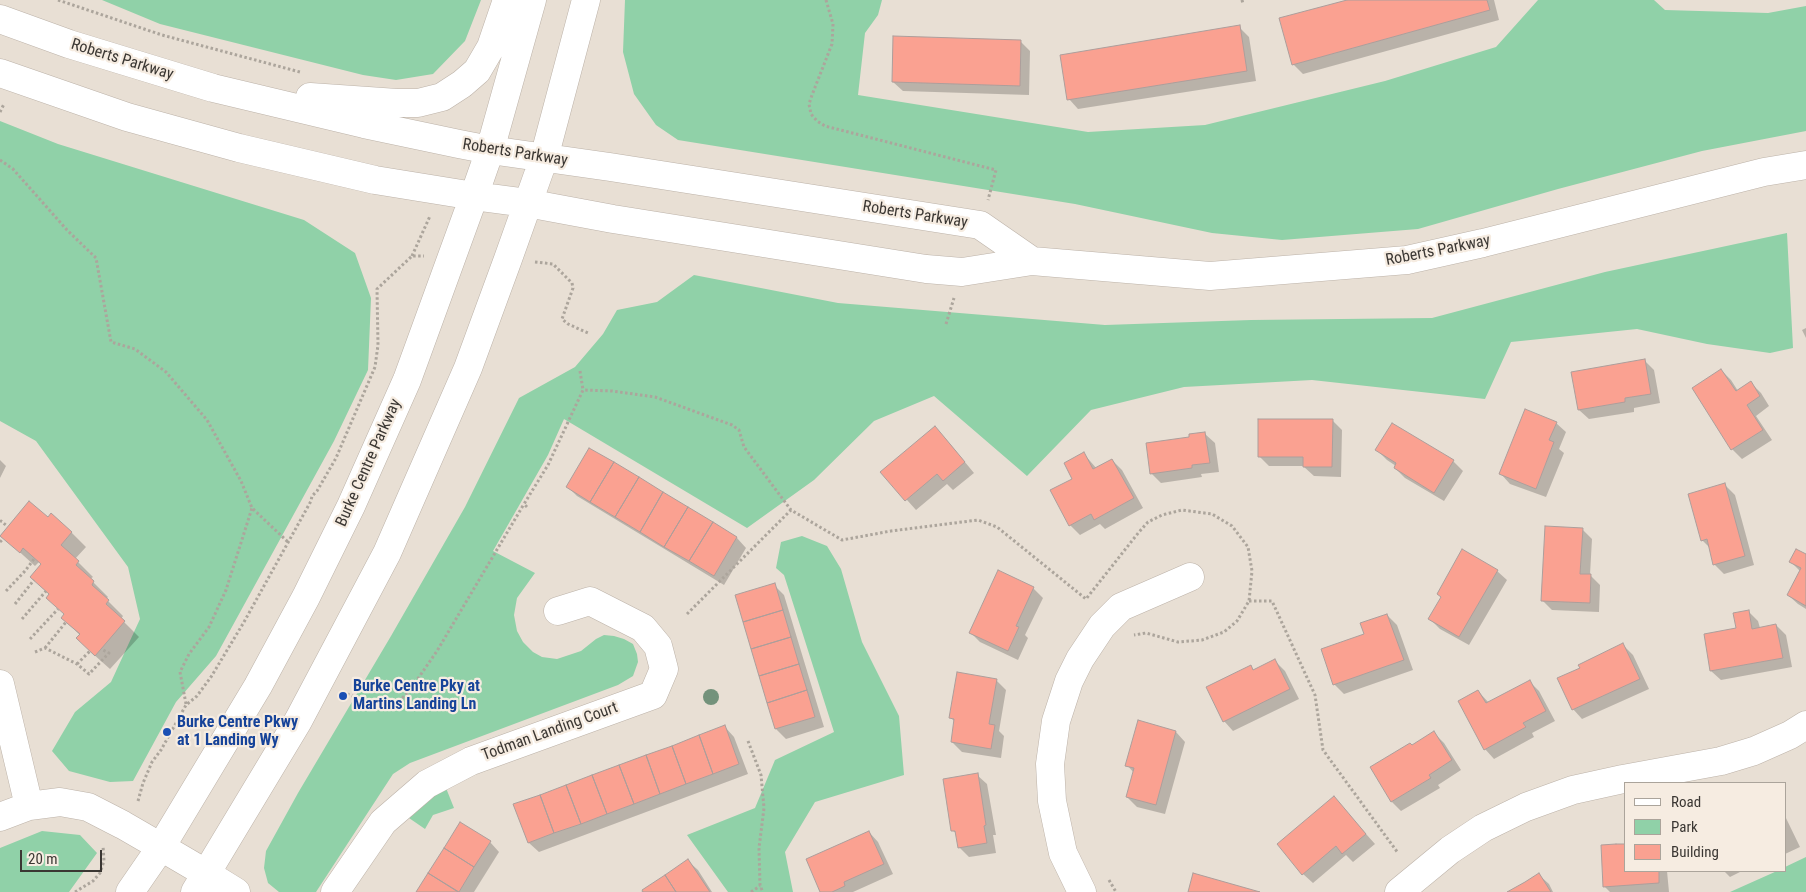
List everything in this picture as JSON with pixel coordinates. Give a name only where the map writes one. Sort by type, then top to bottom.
[{"type":"main road","points":[[213,88],[352,101],[397,103],[418,103],[442,97],[462,84],[476,71],[491,46],[507,0]]},
{"type":"main road","name":"Burke Centre Parkway","points":[[130,892],[161,848],[258,686],[306,598],[351,506],[407,380],[474,196],[490,150],[532,0]]},
{"type":"main road","points":[[201,883],[298,720],[387,553],[468,368],[544,158],[586,0]]},
{"type":"main road","name":"Roberts Parkway","points":[[0,20],[69,44],[213,88],[364,124],[490,150],[980,225],[1032,261]]},
{"type":"main road","name":"Roberts Parkway","points":[[0,73],[127,117],[238,148],[375,180],[527,203],[613,219],[962,272],[1032,261],[1210,276],[1407,260],[1483,243],[1764,172],[1806,165]]},
{"type":"main road","points":[[1082,892],[1063,853],[1052,801],[1050,764],[1056,721],[1069,681],[1102,626],[1121,607],[1190,577]]},
{"type":"main road","name":"Todman Landing Court","points":[[335,892],[383,822],[426,784],[471,761],[653,695],[664,669],[658,646],[643,628],[590,602],[558,611]]},
{"type":"main road","points":[[0,684],[29,806]]},
{"type":"main road","points":[[1399,892],[1456,846],[1483,828],[1526,807],[1573,790],[1721,761],[1754,751],[1790,735],[1806,724]]},
{"type":"main road","points":[[0,817],[29,806],[60,802],[88,807],[161,848],[201,883],[236,892]]},
{"type":"path","points":[[58,0],[162,35],[306,73]]},
{"type":"path","points":[[826,0],[833,24],[832,44],[809,104],[812,114],[817,121],[825,126],[996,170],[987,203]]},
{"type":"path","points":[[0,160],[14,169],[67,230],[96,258],[111,342],[135,349],[166,372],[207,420],[241,482],[252,508],[288,542]]},
{"type":"path","points":[[138,800],[143,782],[152,762],[161,750],[186,705],[197,696],[211,677],[244,622],[312,496],[336,458],[375,366],[378,345],[376,289],[400,266]]},
{"type":"path","points":[[558,268],[572,283],[573,288],[562,319],[568,324],[588,333]]},
{"type":"path","points":[[946,324],[956,291]]},
{"type":"path","points":[[346,694],[362,698],[372,704],[393,706],[408,693],[438,651],[548,465],[583,390],[580,371]]},
{"type":"path","points":[[583,390],[612,391],[655,397],[732,425],[739,430],[744,447],[791,510],[842,540],[865,535],[978,520],[997,527],[1086,598],[1148,522],[1162,515],[1182,510],[1212,514],[1232,526],[1248,547],[1252,571],[1249,601],[1237,621],[1224,632],[1202,640],[1178,642],[1146,633],[1134,635],[1126,640]]},
{"type":"path","points":[[186,705],[180,672],[189,654],[210,628],[226,590],[252,508]]},
{"type":"path","points":[[687,614],[791,510]]},
{"type":"path","points":[[0,522],[7,526]]},
{"type":"path","points":[[0,542],[3,538]]},
{"type":"path","points":[[6,591],[26,571],[34,559]]},
{"type":"path","points":[[15,604],[34,580]]},
{"type":"path","points":[[22,620],[46,591]]},
{"type":"path","points":[[1249,601],[1272,601],[1314,695],[1323,750],[1398,853]]},
{"type":"path","points":[[30,639],[58,609]]},
{"type":"path","points":[[35,652],[45,648],[66,622]]},
{"type":"path","points":[[45,648],[77,664],[90,674],[109,653],[101,649]]},
{"type":"path","points":[[77,664],[90,651]]},
{"type":"path","points":[[748,741],[761,776],[764,808],[759,848],[760,886],[763,892]]},
{"type":"path","points":[[75,892],[93,881],[100,873],[104,861],[104,851]]},
{"type":"path","points":[[1108,878],[1116,892]]},
{"type":"path","points":[[751,892],[760,886]]},
{"type":"green space","points":[[102,0],[481,0],[465,41],[433,74],[396,80],[363,75],[160,24]]},
{"type":"green space","points":[[625,0],[882,0],[878,15],[865,33],[858,95],[1088,132],[1205,125],[1385,81],[1496,47],[1538,0],[1654,0],[1665,10],[1768,13],[1806,6],[1806,131],[1702,151],[1418,229],[1282,240],[1212,233],[1075,204],[678,140],[656,125],[634,94],[623,52]]},
{"type":"green space","points":[[0,121],[58,144],[304,220],[355,253],[371,298],[368,370],[334,441],[216,656],[176,702],[133,781],[110,782],[69,771],[52,751],[75,712],[111,682],[140,619],[128,567],[36,441],[0,421]]},
{"type":"green space","points":[[1787,233],[1793,348],[1770,353],[1707,344],[1637,329],[1511,342],[1485,399],[1312,380],[1184,387],[1091,410],[1027,476],[934,396],[874,421],[814,480],[747,528],[564,419],[548,455],[493,551],[535,573],[517,598],[514,615],[517,631],[523,642],[533,652],[542,657],[557,659],[581,651],[604,635],[614,636],[633,644],[638,662],[633,676],[618,685],[410,763],[393,774],[316,892],[279,892],[268,883],[264,868],[266,851],[465,507],[519,398],[575,367],[603,334],[617,310],[657,302],[694,275],[838,303],[1105,325],[1251,320],[1432,318],[1605,272]]},
{"type":"green space","points":[[802,536],[827,546],[841,569],[862,642],[899,716],[904,775],[815,802],[785,852],[793,892],[728,892],[687,835],[755,808],[775,760],[834,732],[784,575],[776,568],[781,542]]},
{"type":"green space","points":[[446,788],[454,808],[433,815],[425,829],[409,818],[408,815],[419,801]]},
{"type":"green space","points":[[42,831],[80,835],[97,853],[69,892],[0,892],[0,848]]},
{"type":"green space","points":[[1806,857],[1806,892],[1730,892],[1775,872],[1786,872],[1786,867]]},
{"type":"building","points":[[1347,0],[1487,0],[1490,10],[1292,65],[1279,18]]},
{"type":"building","points":[[1240,25],[1247,71],[1067,100],[1060,55]]},
{"type":"building","points":[[893,36],[1021,40],[1020,86],[892,82]]},
{"type":"building","points":[[1645,359],[1651,394],[1625,398],[1625,402],[1578,410],[1571,372]]},
{"type":"building","points":[[1721,369],[1736,391],[1751,381],[1760,396],[1747,405],[1763,430],[1731,450],[1692,388]]},
{"type":"building","points":[[1525,409],[1557,422],[1549,440],[1554,442],[1536,489],[1499,474]]},
{"type":"building","points":[[1258,419],[1333,419],[1332,467],[1303,467],[1303,457],[1258,457]]},
{"type":"building","points":[[1392,423],[1454,460],[1434,493],[1394,468],[1396,463],[1375,450]]},
{"type":"building","points":[[935,426],[965,462],[943,481],[937,474],[905,501],[880,472]]},
{"type":"building","points":[[1205,432],[1210,463],[1192,465],[1192,468],[1150,474],[1146,443],[1189,437],[1189,434]]},
{"type":"building","points":[[589,448],[614,462],[590,502],[566,487]]},
{"type":"building","points":[[1084,452],[1093,469],[1112,459],[1134,498],[1094,520],[1091,514],[1069,526],[1050,490],[1072,479],[1064,463]]},
{"type":"building","points":[[614,462],[639,477],[615,517],[590,502]]},
{"type":"building","points":[[639,477],[663,492],[640,532],[615,517]]},
{"type":"building","points":[[1725,483],[1745,556],[1713,565],[1707,539],[1701,541],[1688,494]]},
{"type":"building","points":[[663,492],[688,507],[664,547],[640,532]]},
{"type":"building","points":[[29,501],[48,517],[51,513],[72,532],[61,545],[79,561],[76,565],[94,581],[92,585],[109,600],[106,604],[125,621],[95,656],[76,638],[80,634],[61,618],[64,614],[46,598],[49,594],[30,577],[41,564],[23,548],[20,553],[0,536]]},
{"type":"building","points":[[688,507],[713,522],[689,561],[664,547]]},
{"type":"building","points":[[713,522],[737,537],[714,576],[689,561]]},
{"type":"building","points":[[1545,526],[1583,528],[1580,574],[1591,574],[1590,603],[1541,601]]},
{"type":"building","points":[[1462,549],[1498,570],[1459,637],[1428,619],[1441,597],[1437,594]]},
{"type":"building","points":[[1796,549],[1806,554],[1806,606],[1787,595],[1801,568],[1789,562]]},
{"type":"building","points":[[998,570],[1034,587],[1016,626],[1019,627],[1008,651],[969,633]]},
{"type":"building","points":[[775,583],[783,610],[743,622],[735,595]]},
{"type":"building","points":[[783,610],[791,637],[751,649],[743,622]]},
{"type":"building","points":[[1749,610],[1752,629],[1776,624],[1783,658],[1710,671],[1704,634],[1736,628],[1733,613]]},
{"type":"building","points":[[1387,614],[1404,660],[1333,685],[1321,649],[1364,634],[1360,623]]},
{"type":"building","points":[[791,637],[799,664],[759,676],[751,649]]},
{"type":"building","points":[[1623,643],[1640,679],[1572,710],[1557,678],[1580,668],[1578,665]]},
{"type":"building","points":[[1275,659],[1290,689],[1223,722],[1206,687],[1251,665],[1253,670]]},
{"type":"building","points":[[799,664],[807,690],[767,703],[759,676]]},
{"type":"building","points":[[957,672],[997,679],[989,724],[995,725],[991,749],[951,742],[954,719],[949,718]]},
{"type":"building","points":[[1530,680],[1546,711],[1523,723],[1526,727],[1484,750],[1458,701],[1478,690],[1486,703]]},
{"type":"building","points":[[807,690],[815,717],[775,729],[767,703]]},
{"type":"building","points":[[1138,720],[1176,731],[1156,805],[1126,797],[1134,768],[1125,766]]},
{"type":"building","points":[[725,725],[739,764],[713,774],[699,735]]},
{"type":"building","points":[[1434,731],[1452,760],[1429,775],[1431,778],[1391,802],[1370,767]]},
{"type":"building","points":[[699,735],[713,774],[686,784],[672,746]]},
{"type":"building","points":[[672,746],[686,784],[660,794],[646,755]]},
{"type":"building","points":[[646,755],[660,794],[634,804],[619,765]]},
{"type":"building","points":[[619,765],[634,804],[607,814],[592,775]]},
{"type":"building","points":[[978,773],[987,843],[958,848],[955,831],[951,831],[943,779]]},
{"type":"building","points":[[592,775],[607,814],[581,824],[566,785]]},
{"type":"building","points":[[566,785],[581,824],[554,833],[540,795]]},
{"type":"building","points":[[540,795],[554,833],[528,843],[513,804]]},
{"type":"building","points":[[1334,796],[1366,834],[1342,854],[1336,846],[1302,875],[1277,844]]},
{"type":"building","points":[[460,822],[491,841],[474,867],[444,848]]},
{"type":"building","points":[[869,831],[884,864],[844,882],[845,886],[832,892],[820,892],[806,859]]},
{"type":"building","points":[[1624,844],[1624,872],[1659,872],[1659,883],[1603,887],[1601,845]]},
{"type":"building","points":[[444,848],[474,867],[459,892],[428,873]]},
{"type":"building","points":[[688,859],[710,892],[676,892],[665,875]]},
{"type":"building","points":[[428,873],[458,892],[416,892]]},
{"type":"building","points":[[1193,873],[1260,892],[1188,892]]},
{"type":"building","points":[[1539,873],[1551,892],[1507,892],[1525,882]]},
{"type":"building","points":[[665,875],[676,892],[643,892],[642,890]]},
{"type":"place","name":"Burke Centre Pky at Martins Landing Ln","points":[[343,696]]},
{"type":"place","name":"Burke Centre Pkwy at 1 Landing Wy","points":[[167,732]]}]
